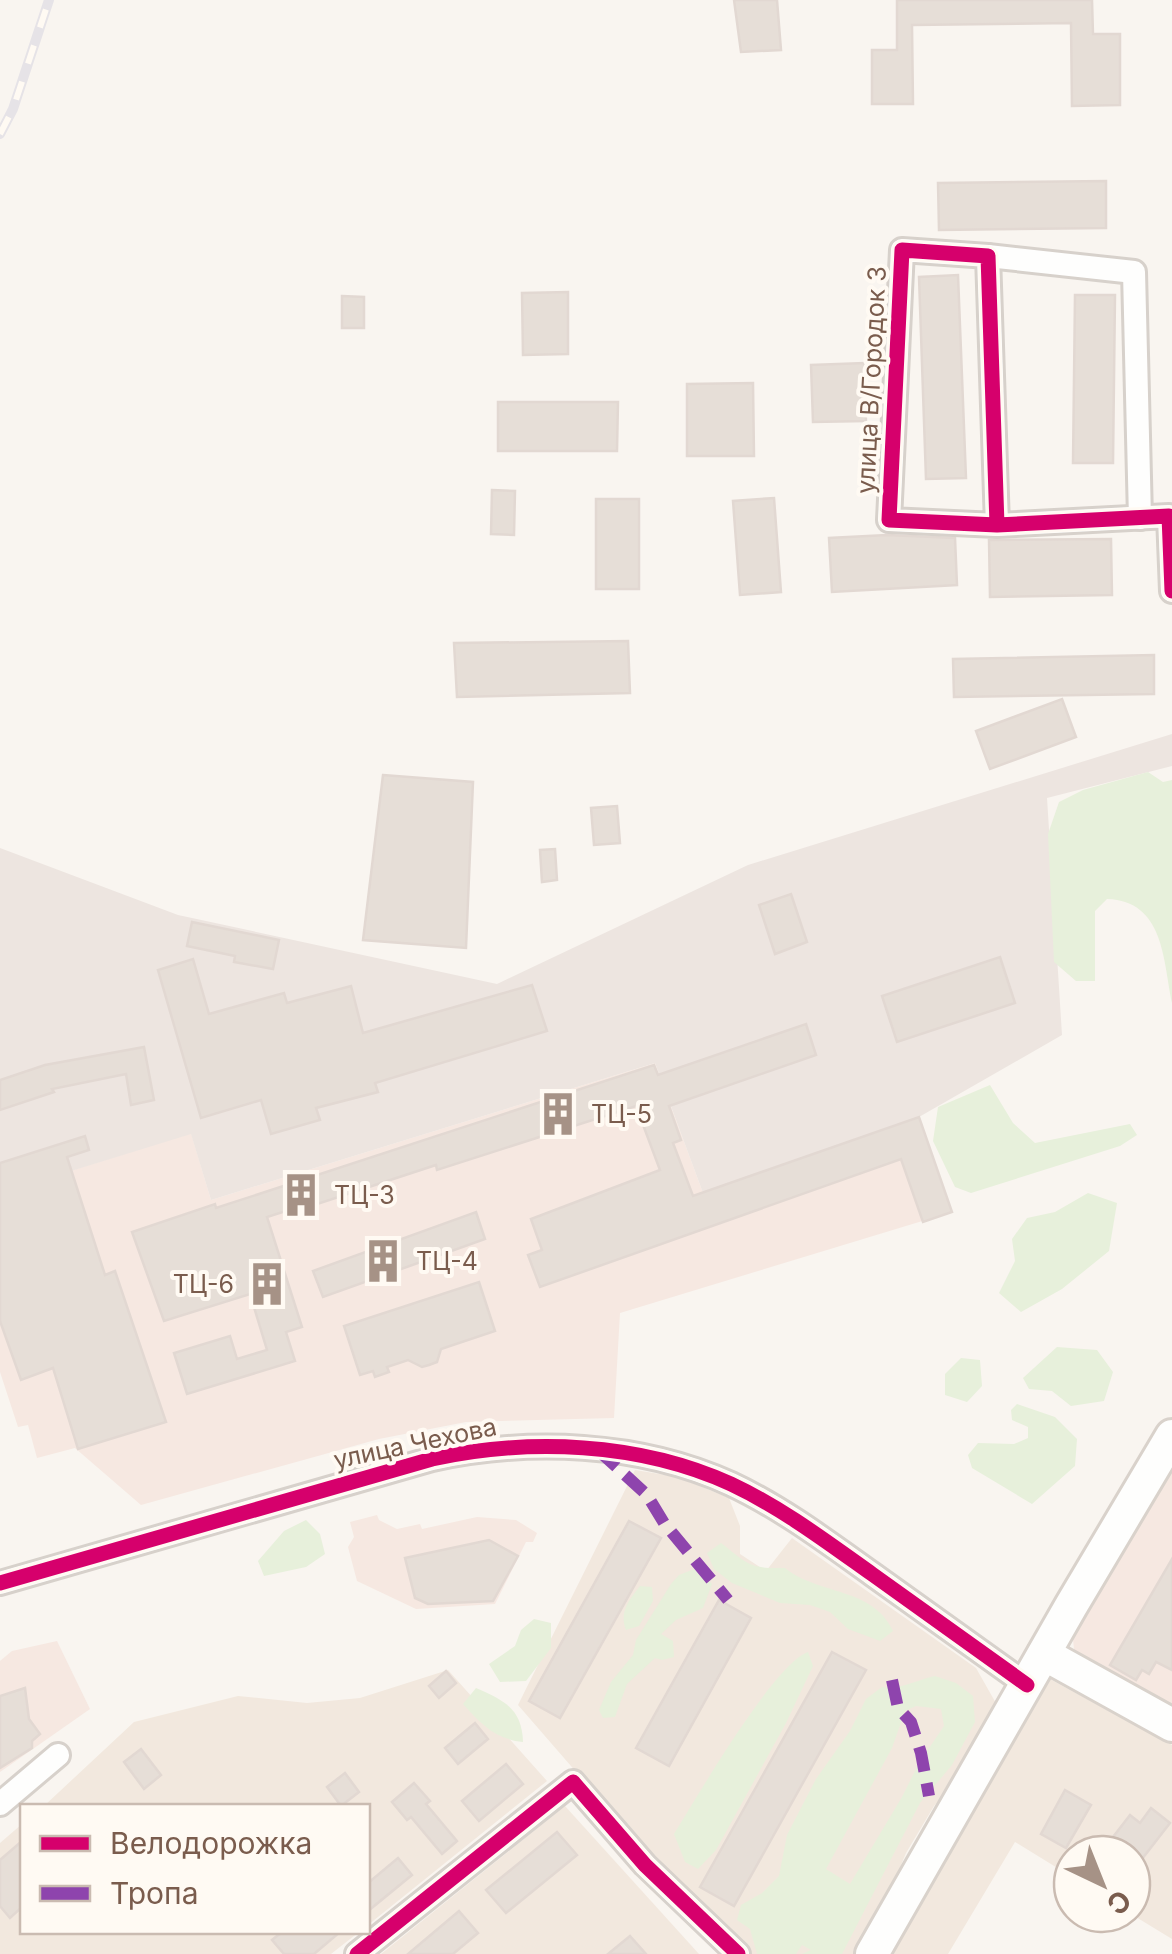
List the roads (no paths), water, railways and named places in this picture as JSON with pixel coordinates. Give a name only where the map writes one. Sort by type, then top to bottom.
[{"type":"main road","points":[[872,1954],[1172,1436]]},
{"type":"main road","points":[[1044,1654],[1172,1725]]},
{"type":"street","name":"улица В/Городок 3","points":[[988,256],[902,250],[888,520],[997,525],[1140,518]]},
{"type":"street","points":[[997,525],[988,256],[1134,272],[1140,518],[1169,516],[1172,591]]},
{"type":"street","name":"улица Чехова","points":[[0,1582],[396,1468],[476,1450],[560,1446],[651,1459],[710,1476],[757,1497],[842,1552],[1027,1685]]},
{"type":"street","points":[[0,1804],[58,1755]]},
{"type":"street","points":[[357,1954],[572,1782],[645,1865],[738,1954]]},
{"type":"railway","points":[[0,134],[13,109],[49,0]]},
{"type":"place","name":"ТЦ-5","points":[[558,1114]]},
{"type":"place","name":"ТЦ-3","points":[[301,1195]]},
{"type":"place","name":"ТЦ-4","points":[[383,1261]]},
{"type":"place","name":"ТЦ-6","points":[[267,1284]]}]
